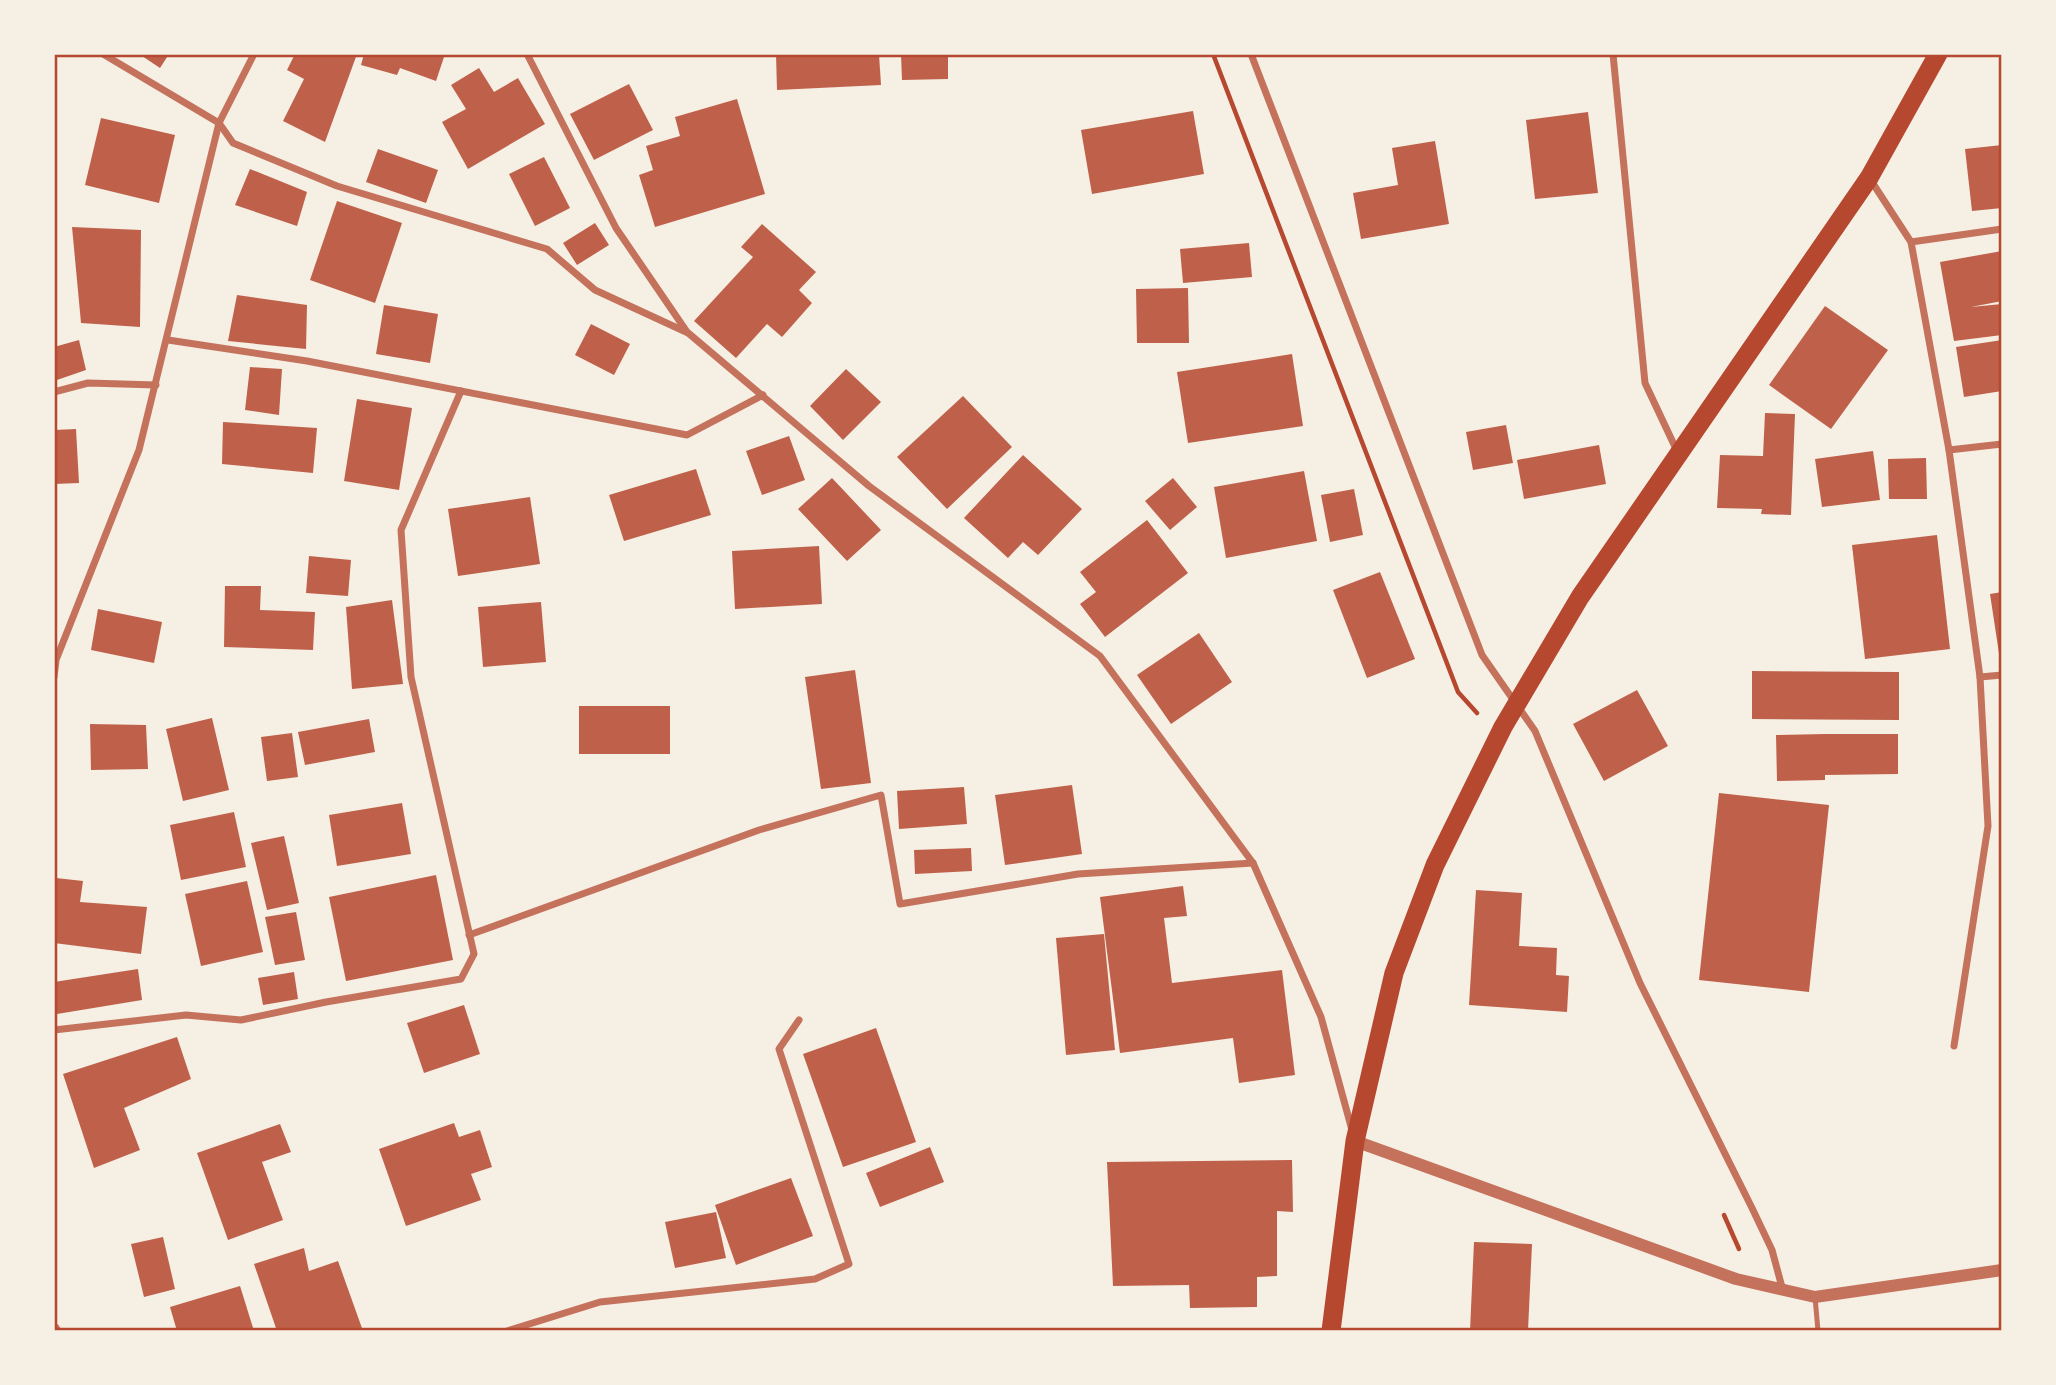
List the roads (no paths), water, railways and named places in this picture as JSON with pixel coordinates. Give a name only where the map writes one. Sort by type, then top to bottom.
[{"type":"highway","points":[[1331,1331],[1355,1141],[1394,973],[1434,866],[1503,727],[1580,597],[1870,178],[1938,54]]},
{"type":"street","points":[[103,54],[219,123],[233,143],[337,186],[547,249],[595,290],[687,332],[869,486],[1101,656],[1253,863],[1321,1017],[1355,1141],[1736,1279],[1783,1291],[1815,1297],[2002,1270]]},
{"type":"street","points":[[54,677],[56,660],[139,450],[219,123],[254,54]]},
{"type":"street","points":[[527,54],[616,228],[687,332]]},
{"type":"street","points":[[1251,54],[1482,655],[1535,731],[1640,983],[1772,1250],[1783,1291]]},
{"type":"street","points":[[1613,54],[1645,383],[1678,454]]},
{"type":"street","points":[[1870,178],[1911,242],[1949,450],[1980,677],[1988,826],[1954,1046]]},
{"type":"street","points":[[1911,242],[2002,229]]},
{"type":"street","points":[[167,340],[307,361],[687,435],[763,395]]},
{"type":"street","points":[[54,392],[88,383],[156,385]]},
{"type":"street","points":[[54,1030],[186,1015],[241,1020],[326,1002],[461,979],[474,954],[411,677],[401,530],[461,391]]},
{"type":"street","points":[[1949,450],[2002,444]]},
{"type":"street","points":[[1980,677],[2002,675]]},
{"type":"street","points":[[469,935],[759,831],[881,795],[900,904],[1078,874],[1253,863]]},
{"type":"street","points":[[507,1331],[600,1302],[815,1279],[849,1264],[779,1049],[799,1020]]},
{"type":"lane","points":[[1815,1297],[1818,1331]]}]
